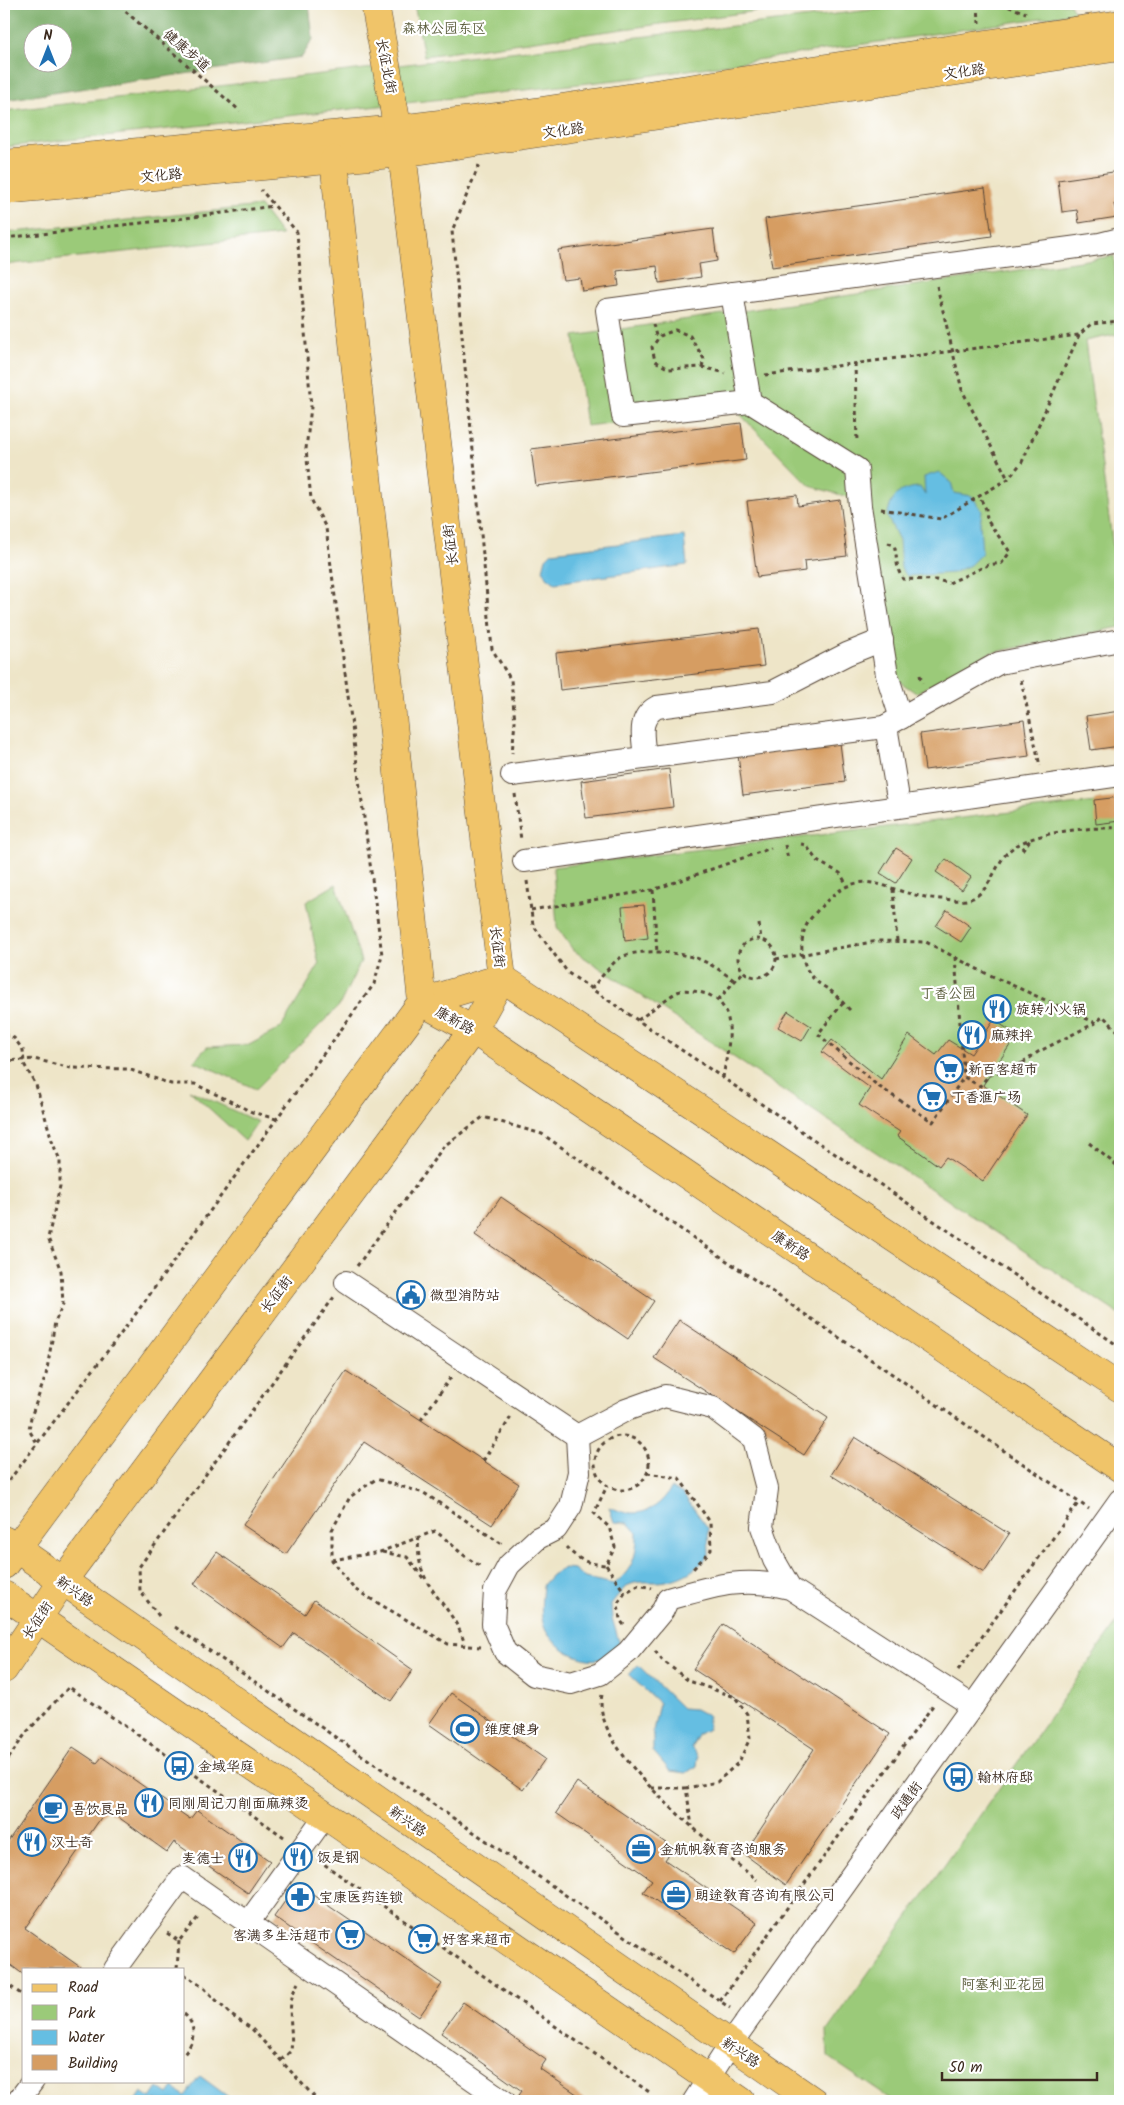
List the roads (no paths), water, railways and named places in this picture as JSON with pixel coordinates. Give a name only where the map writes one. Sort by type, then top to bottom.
[{"type":"main road","name":"长征北街","points":[[375,4],[403,136]]},
{"type":"main road","name":"文化路","points":[[4,164],[403,136],[528,113],[1120,24]]},
{"type":"main road","name":"文化路","points":[[4,190],[334,160],[403,136],[490,141],[1120,47]]},
{"type":"main road","name":"长征街","points":[[4,1669],[62,1582],[472,1030],[502,978],[403,136]]},
{"type":"main road","points":[[8,1551],[422,1002],[334,160]]},
{"type":"main road","points":[[502,978],[1120,1388]]},
{"type":"main road","name":"康新路","points":[[422,1002],[502,978]]},
{"type":"main road","name":"康新路","points":[[422,1002],[472,1030],[1120,1468]]},
{"type":"main road","name":"新兴路","points":[[8,1551],[62,1582],[813,2101]]},
{"type":"main road","points":[[4,1595],[741,2101]]},
{"type":"street","points":[[897,792],[894,722],[866,544],[857,468],[750,402],[624,416],[607,310],[1120,239]]},
{"type":"street","points":[[732,293],[750,402]]},
{"type":"street","points":[[645,757],[642,723],[648,711],[657,706],[772,692],[847,654],[882,640]]},
{"type":"street","points":[[512,775],[894,722],[999,663],[1120,640]]},
{"type":"street","points":[[524,861],[1120,775]]},
{"type":"street","points":[[346,1282],[578,1436]]},
{"type":"street","points":[[578,1436],[626,1410],[665,1396],[713,1408],[754,1439],[767,1490],[762,1526],[774,1560],[790,1588]]},
{"type":"street","points":[[578,1436],[579,1472],[571,1506],[556,1529],[538,1538],[509,1565],[495,1591],[493,1624],[505,1652],[534,1675],[571,1683],[600,1674],[628,1652],[662,1610],[668,1599],[733,1582],[765,1582],[790,1588],[973,1706]]},
{"type":"street","name":"政通街","points":[[694,2101],[730,2045],[1120,1500]]},
{"type":"street","points":[[248,1924],[325,1816]]},
{"type":"street","points":[[116,1968],[182,1877],[504,2101]]},
{"type":"street","points":[[18,2101],[32,2082]]},
{"type":"street","points":[[4,2096],[10,2101]]},
{"type":"water","points":[[939,472],[951,482],[954,493],[972,496],[982,511],[980,524],[982,553],[970,565],[953,573],[907,576],[901,568],[899,540],[887,516],[889,509],[897,494],[906,489],[920,487],[925,495],[924,477]]},
{"type":"water","points":[[684,536],[687,565],[555,583],[547,577],[543,570],[546,558],[552,552]]},
{"type":"water","points":[[671,1488],[683,1494],[708,1528],[709,1555],[692,1571],[679,1578],[635,1583],[622,1591],[611,1604],[612,1618],[620,1645],[612,1654],[594,1660],[574,1655],[556,1644],[543,1624],[541,1607],[543,1585],[552,1575],[564,1568],[574,1569],[585,1578],[614,1584],[625,1573],[632,1562],[636,1549],[637,1533],[628,1523],[614,1522],[609,1507],[627,1513],[644,1511],[659,1503]]},
{"type":"water","points":[[638,1665],[682,1708],[695,1709],[708,1716],[708,1729],[699,1734],[691,1747],[698,1757],[697,1766],[686,1773],[670,1771],[653,1751],[653,1731],[659,1703],[629,1675]]},
{"type":"water","points":[[200,2076],[234,2101],[136,2101],[142,2092],[151,2098],[158,2088],[168,2095],[173,2088],[185,2096]]},
{"type":"place","name":"旋转小火锅","points":[[997,1009]]},
{"type":"place","name":"麻辣拌","points":[[972,1035]]},
{"type":"place","name":"新百客超市","points":[[949,1069]]},
{"type":"place","name":"丁香滙广场","points":[[932,1097]]},
{"type":"place","name":"微型消防站","points":[[411,1295]]},
{"type":"place","name":"维度健身","points":[[465,1729]]},
{"type":"place","name":"金域华庭","points":[[179,1766]]},
{"type":"place","name":"翰林府邸","points":[[958,1777]]},
{"type":"place","name":"同刚周记刀削面麻辣烫","points":[[149,1803]]},
{"type":"place","name":"吾饮良品","points":[[53,1809]]},
{"type":"place","name":"汉士奇","points":[[32,1842]]},
{"type":"place","name":"金航帆教育咨询服务","points":[[641,1849]]},
{"type":"place","name":"饭是钢","points":[[298,1857]]},
{"type":"place","name":"麦德士","points":[[243,1858]]},
{"type":"place","name":"朗途教育咨询有限公司","points":[[676,1895]]},
{"type":"place","name":"宝康医药连锁","points":[[300,1897]]},
{"type":"place","name":"客满多生活超市","points":[[350,1935]]},
{"type":"place","name":"好客来超市","points":[[423,1939]]},
{"type":"park label","name":"森林公园东区","points":[[444,28]]},
{"type":"park label","name":"丁香公园","points":[[948,993]]},
{"type":"park label","name":"阿塞利亚花园","points":[[1003,1984]]}]
